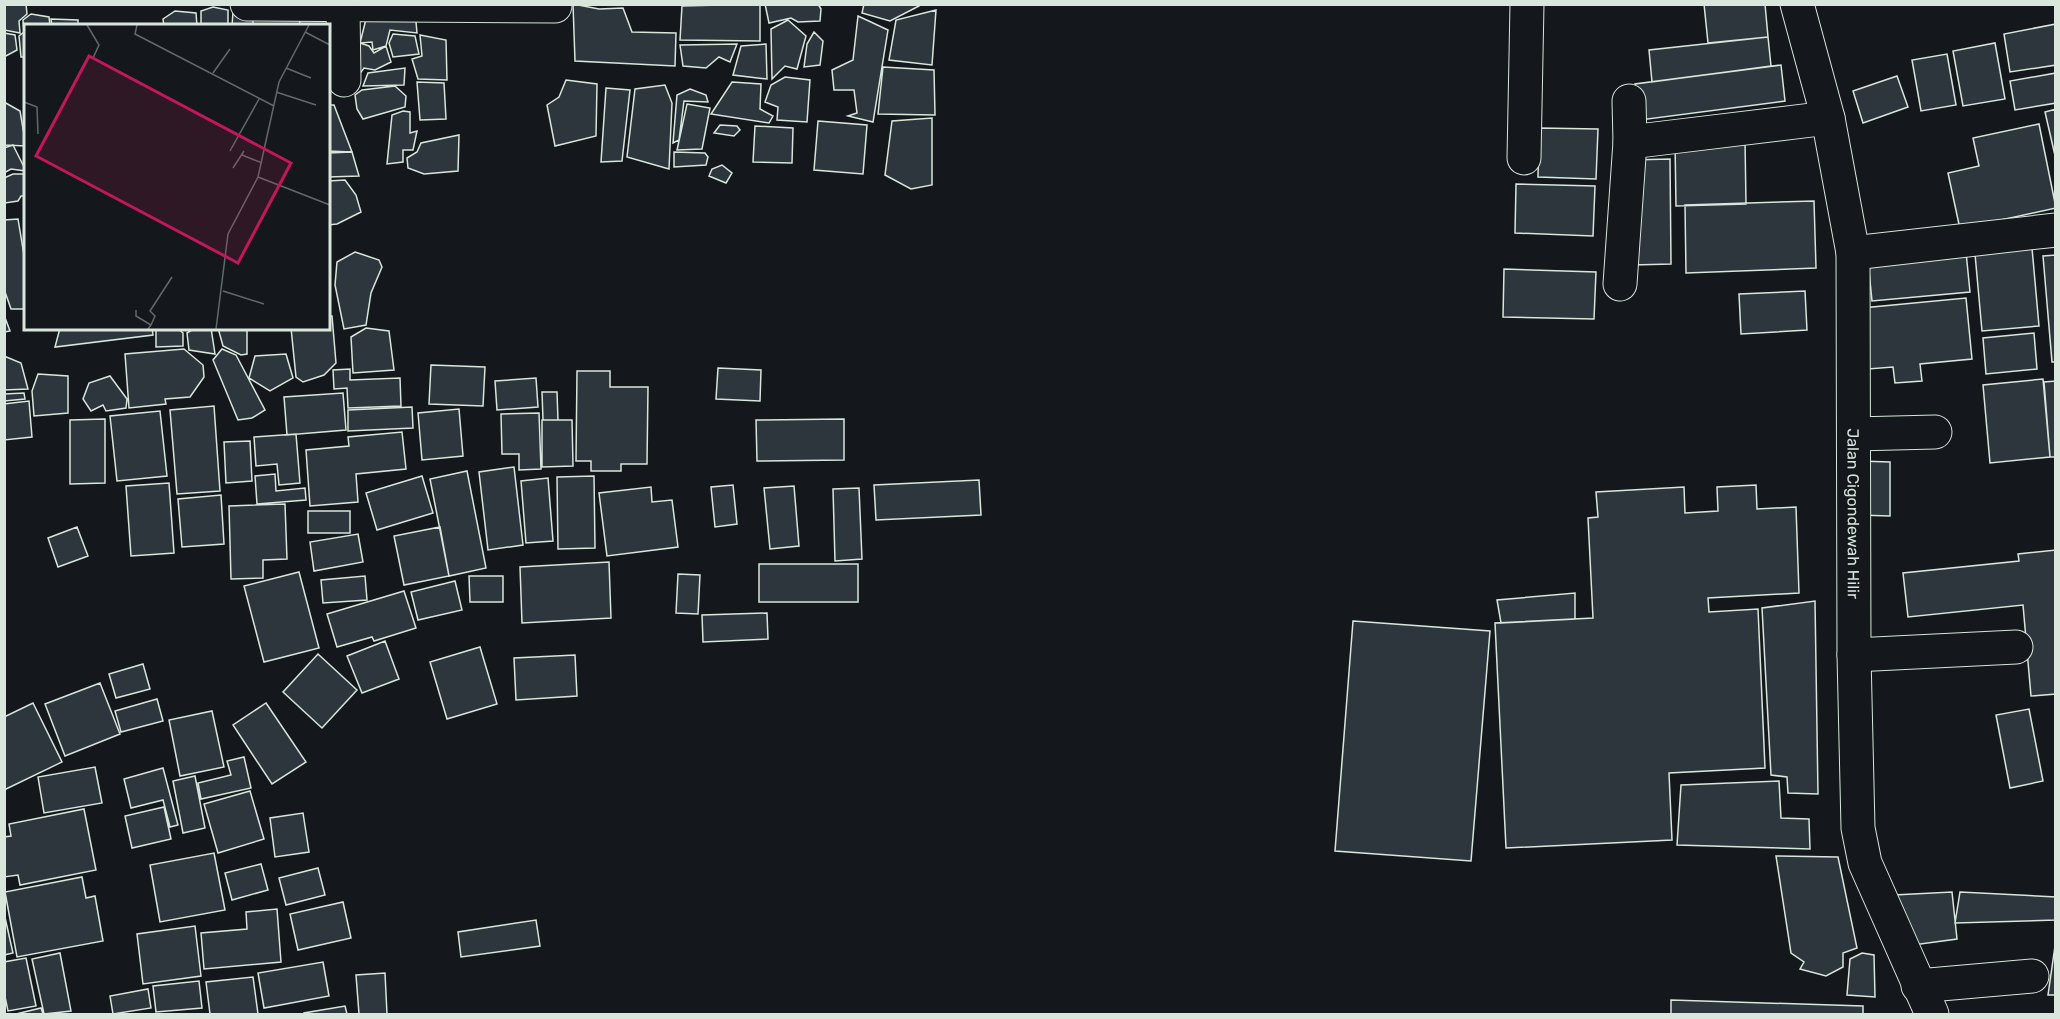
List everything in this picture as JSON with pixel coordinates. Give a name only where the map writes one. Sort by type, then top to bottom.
[{"type":"street","points":[[247,4],[343,7],[555,6]]},
{"type":"street","points":[[1524,158],[1527,4]]},
{"type":"street","name":"Jalan Cigondewah Hilir","points":[[1797,4],[1828,117],[1853,253],[1854,655],[1858,828],[1865,864],[1925,1000]]},
{"type":"street","points":[[343,7],[344,80]]},
{"type":"street","points":[[1620,284],[1630,142],[1629,101]]},
{"type":"street","points":[[1630,142],[1828,117]]},
{"type":"street","points":[[1853,253],[2055,230]]},
{"type":"street","points":[[1854,434],[1935,432]]},
{"type":"street","points":[[1854,655],[2016,648]]},
{"type":"street","points":[[1925,1000],[2032,976]]},
{"type":"building","points":[[4,4],[26,4],[27,14],[19,21],[20,33],[4,30]]},
{"type":"building","points":[[573,4],[599,9],[623,8],[632,32],[676,33],[675,66],[575,61]]},
{"type":"building","points":[[760,4],[760,41],[680,40],[682,6]]},
{"type":"building","points":[[765,4],[818,4],[821,9],[820,21],[798,22],[791,18],[769,23]]},
{"type":"building","points":[[864,4],[919,4],[919,6],[890,21],[862,13]]},
{"type":"building","points":[[1704,4],[1765,4],[1768,37],[1708,43]]},
{"type":"building","points":[[213,7],[228,10],[228,24],[201,24],[201,11]]},
{"type":"building","points":[[936,10],[932,65],[889,60],[896,20]]},
{"type":"building","points":[[175,11],[196,13],[197,24],[164,24],[163,19]]},
{"type":"building","points":[[327,11],[328,24],[299,24],[301,15]]},
{"type":"building","points":[[415,11],[417,33],[390,30],[386,46],[373,50],[372,42],[360,43],[367,15]]},
{"type":"building","points":[[233,12],[253,16],[253,24],[232,24]]},
{"type":"building","points":[[31,14],[49,17],[50,24],[24,24],[24,32],[23,20]]},
{"type":"building","points":[[858,16],[888,30],[873,122],[848,116],[857,113],[854,90],[834,90],[832,70],[853,60]]},
{"type":"building","points":[[51,19],[78,20],[78,24],[52,24]]},
{"type":"building","points":[[788,20],[806,36],[797,69],[785,66],[772,79],[771,29]]},
{"type":"building","points":[[2056,24],[2056,65],[2010,72],[2004,34]]},
{"type":"building","points":[[24,32],[24,57],[21,57],[19,36]]},
{"type":"building","points":[[814,32],[823,41],[820,65],[804,67],[807,44]]},
{"type":"building","points":[[4,33],[15,35],[17,50],[4,57]]},
{"type":"building","points":[[393,34],[415,36],[419,54],[393,57],[389,43]]},
{"type":"building","points":[[420,35],[446,40],[447,80],[418,79],[412,59],[422,56]]},
{"type":"building","points":[[1768,37],[1771,66],[1652,82],[1649,50]]},
{"type":"building","points":[[360,43],[369,46],[374,53],[386,46],[391,62],[375,70],[364,68],[358,76],[355,50]]},
{"type":"building","points":[[1995,43],[2005,99],[1963,106],[1953,51]]},
{"type":"building","points":[[737,44],[730,62],[719,57],[706,68],[683,66],[680,45]]},
{"type":"building","points":[[766,44],[767,79],[733,75],[741,46]]},
{"type":"building","points":[[1947,54],[1956,105],[1921,111],[1912,60]]},
{"type":"building","points":[[1781,65],[1785,101],[1640,120],[1635,84]]},
{"type":"building","points":[[883,67],[934,70],[935,115],[878,114]]},
{"type":"building","points":[[405,68],[404,85],[363,86],[368,73]]},
{"type":"building","points":[[2056,73],[2056,103],[2015,110],[2010,81]]},
{"type":"building","points":[[1897,76],[1908,107],[1863,123],[1853,91]]},
{"type":"building","points":[[785,77],[810,80],[807,122],[777,120],[778,107],[765,102],[771,85]]},
{"type":"building","points":[[566,80],[597,84],[596,136],[555,146],[547,105],[559,97]]},
{"type":"building","points":[[417,82],[444,83],[446,119],[420,120]]},
{"type":"building","points":[[732,82],[761,84],[760,109],[773,116],[769,123],[711,114]]},
{"type":"building","points":[[665,85],[672,103],[669,169],[627,157],[635,89]]},
{"type":"building","points":[[395,86],[406,96],[405,107],[363,119],[357,109],[355,95],[362,90]]},
{"type":"building","points":[[606,88],[630,90],[622,161],[601,162]]},
{"type":"building","points":[[690,89],[706,95],[708,102],[684,101],[679,140],[673,143],[677,95]]},
{"type":"building","points":[[4,102],[20,111],[24,146],[4,145]]},
{"type":"building","points":[[687,104],[710,108],[702,149],[677,150]]},
{"type":"building","points":[[330,105],[334,105],[352,152],[330,151]]},
{"type":"building","points":[[2056,109],[2056,160],[2045,112]]},
{"type":"building","points":[[403,111],[410,112],[410,133],[417,131],[413,150],[403,150],[403,162],[387,164],[392,115]]},
{"type":"building","points":[[932,118],[932,185],[911,189],[885,175],[892,121]]},
{"type":"building","points":[[818,121],[867,125],[863,174],[814,170]]},
{"type":"building","points":[[2039,124],[2056,208],[1960,229],[1948,173],[1979,166],[1973,138]]},
{"type":"building","points":[[720,125],[737,126],[740,130],[734,136],[714,133]]},
{"type":"building","points":[[755,126],[793,128],[792,163],[753,162]]},
{"type":"building","points":[[1539,128],[1598,129],[1596,179],[1538,177]]},
{"type":"building","points":[[459,135],[458,171],[424,174],[408,168],[407,158],[417,152],[421,143]]},
{"type":"building","points":[[1745,140],[1746,204],[1676,206],[1675,142]]},
{"type":"building","points":[[13,145],[24,171],[11,169],[4,173],[4,148]]},
{"type":"building","points":[[352,152],[359,176],[330,177],[330,153]]},
{"type":"building","points":[[674,152],[705,153],[708,157],[706,165],[674,167]]},
{"type":"building","points":[[1670,159],[1671,264],[1632,265],[1631,160]]},
{"type":"building","points":[[722,165],[732,173],[726,183],[709,176],[712,169]]},
{"type":"building","points":[[13,174],[24,174],[24,196],[21,196],[18,201],[5,203],[4,178]]},
{"type":"building","points":[[345,180],[356,195],[361,212],[337,224],[330,225],[330,181]]},
{"type":"building","points":[[1516,184],[1595,186],[1593,236],[1515,233]]},
{"type":"building","points":[[1814,201],[1816,268],[1686,273],[1685,205]]},
{"type":"building","points":[[18,219],[24,255],[24,309],[11,309],[4,289],[4,220]]},
{"type":"building","points":[[2032,248],[2039,326],[1982,331],[1975,254]]},
{"type":"building","points":[[355,252],[379,260],[382,267],[371,293],[366,325],[344,329],[335,285],[337,262]]},
{"type":"building","points":[[1966,252],[1970,292],[1872,301],[1868,261]]},
{"type":"building","points":[[2056,255],[2056,362],[2052,362],[2043,256]]},
{"type":"building","points":[[1504,269],[1596,272],[1594,319],[1503,317]]},
{"type":"building","points":[[1805,291],[1807,330],[1741,334],[1739,294]]},
{"type":"building","points":[[1966,298],[1972,359],[1920,364],[1922,381],[1895,383],[1893,367],[1868,369],[1862,308]]},
{"type":"building","points":[[4,315],[10,331],[4,332]]},
{"type":"building","points":[[330,316],[332,316],[336,363],[324,375],[303,382],[296,377],[291,330],[330,330]]},
{"type":"building","points":[[366,328],[389,331],[394,370],[353,373],[351,337]]},
{"type":"building","points":[[59,330],[152,330],[153,335],[55,347]]},
{"type":"building","points":[[156,330],[179,330],[183,333],[183,346],[156,347]]},
{"type":"building","points":[[192,330],[211,330],[215,354],[189,350],[187,333]]},
{"type":"building","points":[[219,330],[247,330],[247,354],[241,355],[223,346]]},
{"type":"building","points":[[2034,333],[2037,369],[1986,374],[1983,338]]},
{"type":"building","points":[[184,349],[203,365],[204,377],[190,397],[165,399],[166,404],[129,408],[125,354]]},
{"type":"building","points":[[222,349],[236,355],[265,410],[252,418],[238,420],[213,360]]},
{"type":"building","points":[[286,354],[293,378],[270,391],[249,378],[255,356]]},
{"type":"building","points":[[4,356],[21,363],[28,389],[4,390]]},
{"type":"building","points":[[431,365],[485,367],[483,406],[429,404]]},
{"type":"building","points":[[718,368],[761,370],[760,401],[716,399]]},
{"type":"building","points":[[350,369],[350,380],[400,378],[401,406],[348,408],[347,388],[334,389],[333,370]]},
{"type":"building","points":[[577,371],[610,371],[610,387],[648,387],[647,464],[621,464],[621,471],[591,471],[591,461],[576,461]]},
{"type":"building","points":[[38,374],[68,376],[68,413],[34,416],[32,391]]},
{"type":"building","points":[[110,376],[127,399],[126,408],[106,411],[103,405],[91,411],[83,399],[89,383]]},
{"type":"building","points":[[536,378],[538,407],[497,410],[495,381]]},
{"type":"building","points":[[2043,379],[2050,457],[1990,463],[1983,385]]},
{"type":"building","points":[[2056,381],[2056,457],[2050,457],[2044,382]]},
{"type":"building","points":[[542,392],[557,392],[558,420],[543,420]]},
{"type":"building","points":[[24,393],[25,399],[4,401],[4,394]]},
{"type":"building","points":[[343,393],[346,430],[287,435],[284,397]]},
{"type":"building","points":[[29,401],[32,437],[4,440],[4,404]]},
{"type":"building","points":[[214,406],[220,491],[177,494],[170,410]]},
{"type":"building","points":[[412,407],[413,428],[348,431],[348,410]]},
{"type":"building","points":[[459,409],[463,456],[422,460],[418,413]]},
{"type":"building","points":[[160,411],[167,476],[117,481],[110,416]]},
{"type":"building","points":[[539,413],[541,469],[519,470],[519,454],[502,454],[501,414]]},
{"type":"building","points":[[105,419],[105,483],[70,484],[70,420]]},
{"type":"building","points":[[844,419],[844,460],[757,461],[756,420]]},
{"type":"building","points":[[542,420],[572,420],[573,466],[542,467]]},
{"type":"building","points":[[402,432],[406,469],[356,474],[358,502],[310,506],[306,450],[349,446],[348,437]]},
{"type":"building","points":[[296,434],[300,483],[279,485],[277,464],[256,466],[254,437]]},
{"type":"building","points":[[250,441],[252,481],[226,483],[224,442]]},
{"type":"building","points":[[1858,461],[1890,462],[1890,516],[1858,515]]},
{"type":"building","points":[[514,467],[523,545],[488,550],[479,472]]},
{"type":"building","points":[[467,471],[486,568],[449,576],[430,479]]},
{"type":"building","points":[[275,474],[276,491],[305,488],[306,500],[257,504],[255,476]]},
{"type":"building","points":[[422,476],[433,513],[377,530],[366,493]]},
{"type":"building","points":[[594,476],[595,548],[558,549],[557,477]]},
{"type":"building","points":[[548,478],[553,541],[526,543],[521,481]]},
{"type":"building","points":[[979,480],[981,515],[876,520],[874,485]]},
{"type":"building","points":[[169,483],[174,553],[131,556],[126,486]]},
{"type":"building","points":[[733,485],[737,524],[715,527],[711,487]]},
{"type":"building","points":[[1756,485],[1757,509],[1796,507],[1799,593],[1708,598],[1709,612],[1758,609],[1765,768],[1669,773],[1672,840],[1506,848],[1495,623],[1593,618],[1588,518],[1598,517],[1596,492],[1684,487],[1685,513],[1718,511],[1717,487]]},
{"type":"building","points":[[794,486],[799,546],[770,549],[764,488]]},
{"type":"building","points":[[651,487],[652,502],[672,500],[678,547],[607,556],[599,493]]},
{"type":"building","points":[[859,488],[862,559],[835,561],[833,489]]},
{"type":"building","points":[[221,495],[224,544],[182,547],[178,499]]},
{"type":"building","points":[[285,504],[287,559],[263,560],[263,578],[231,579],[229,506]]},
{"type":"building","points":[[308,511],[350,511],[350,533],[308,533]]},
{"type":"building","points":[[77,527],[88,556],[58,567],[48,538]]},
{"type":"building","points":[[440,527],[449,576],[404,585],[394,536]]},
{"type":"building","points":[[358,534],[363,562],[314,571],[310,542]]},
{"type":"building","points":[[2056,550],[2056,694],[2031,696],[2023,605],[1908,617],[1903,573],[2019,561],[2018,554]]},
{"type":"building","points":[[609,562],[611,618],[522,623],[520,567]]},
{"type":"building","points":[[759,564],[858,564],[858,602],[759,602]]},
{"type":"building","points":[[299,572],[319,648],[264,662],[244,586]]},
{"type":"building","points":[[678,574],[700,575],[698,614],[676,613]]},
{"type":"building","points":[[365,576],[367,600],[323,603],[321,580]]},
{"type":"building","points":[[469,576],[503,576],[503,602],[470,602]]},
{"type":"building","points":[[455,581],[462,610],[418,620],[411,592]]},
{"type":"building","points":[[404,591],[416,628],[374,641],[372,637],[337,647],[327,614]]},
{"type":"building","points":[[1575,593],[1575,619],[1501,623],[1497,600]]},
{"type":"building","points":[[1815,601],[1818,794],[1788,793],[1787,777],[1771,775],[1762,608]]},
{"type":"building","points":[[767,613],[768,639],[703,642],[702,615]]},
{"type":"building","points":[[1353,621],[1490,631],[1471,861],[1335,851]]},
{"type":"building","points":[[385,641],[399,679],[362,693],[347,656]]},
{"type":"building","points":[[480,647],[497,704],[447,719],[430,662]]},
{"type":"building","points":[[318,654],[357,690],[322,728],[283,692]]},
{"type":"building","points":[[575,655],[577,696],[516,700],[514,658]]},
{"type":"building","points":[[143,664],[150,689],[116,698],[109,674]]},
{"type":"building","points":[[100,683],[120,734],[65,756],[45,704]]},
{"type":"building","points":[[157,699],[163,721],[121,732],[115,711]]},
{"type":"building","points":[[33,703],[62,762],[4,790],[4,717]]},
{"type":"building","points":[[266,703],[306,762],[272,784],[233,725]]},
{"type":"building","points":[[2029,709],[2043,781],[2010,788],[1996,715]]},
{"type":"building","points":[[212,711],[224,767],[180,776],[169,720]]},
{"type":"building","points":[[244,757],[251,788],[201,799],[198,783],[231,775],[227,761]]},
{"type":"building","points":[[95,767],[102,803],[44,813],[38,777]]},
{"type":"building","points":[[163,768],[178,825],[170,827],[163,800],[131,808],[124,779]]},
{"type":"building","points":[[195,776],[205,828],[183,833],[173,781]]},
{"type":"building","points":[[1779,781],[1781,818],[1809,819],[1810,849],[1677,845],[1681,785]]},
{"type":"building","points":[[250,791],[264,839],[218,853],[204,804]]},
{"type":"building","points":[[164,807],[171,839],[132,848],[125,816]]},
{"type":"building","points":[[84,809],[96,870],[20,885],[18,875],[4,877],[4,837],[11,836],[9,824]]},
{"type":"building","points":[[303,813],[309,852],[275,857],[270,818]]},
{"type":"building","points":[[214,853],[225,910],[160,922],[150,865]]},
{"type":"building","points":[[1776,856],[1838,857],[1857,948],[1843,953],[1843,967],[1826,976],[1800,969],[1804,962],[1791,953]]},
{"type":"building","points":[[261,864],[268,890],[232,900],[225,873]]},
{"type":"building","points":[[318,868],[325,895],[286,905],[279,878]]},
{"type":"building","points":[[82,877],[86,898],[95,896],[103,941],[17,957],[5,892]]},
{"type":"building","points":[[1952,892],[1957,939],[1913,945],[1894,895]]},
{"type":"building","points":[[1960,892],[2056,897],[2056,920],[1955,923]]},
{"type":"building","points":[[343,902],[351,938],[298,950],[290,914]]},
{"type":"building","points":[[277,909],[281,962],[204,969],[201,933],[247,929],[246,912]]},
{"type":"building","points":[[4,913],[13,953],[4,955]]},
{"type":"building","points":[[536,920],[540,946],[461,957],[458,932]]},
{"type":"building","points":[[195,926],[201,976],[143,984],[137,934]]},
{"type":"building","points":[[2056,939],[2056,995],[2048,995]]},
{"type":"building","points":[[60,953],[71,1011],[44,1014],[32,959]]},
{"type":"building","points":[[1862,953],[1874,955],[1875,997],[1847,995],[1850,959]]},
{"type":"building","points":[[26,958],[36,1006],[8,1011],[4,992],[4,962]]},
{"type":"building","points":[[323,962],[329,996],[264,1008],[258,973]]},
{"type":"building","points":[[385,973],[387,1014],[359,1014],[356,975]]},
{"type":"building","points":[[253,977],[258,1014],[210,1014],[206,982]]},
{"type":"building","points":[[199,981],[202,1008],[156,1012],[153,986]]},
{"type":"building","points":[[148,989],[151,1008],[113,1014],[110,996]]},
{"type":"building","points":[[1671,1000],[1863,1006],[1863,1014],[1671,1014]]},
{"type":"building","points":[[345,1006],[347,1014],[304,1014],[304,1013]]},
{"type":"building","points":[[41,1008],[43,1014],[16,1014]]}]
